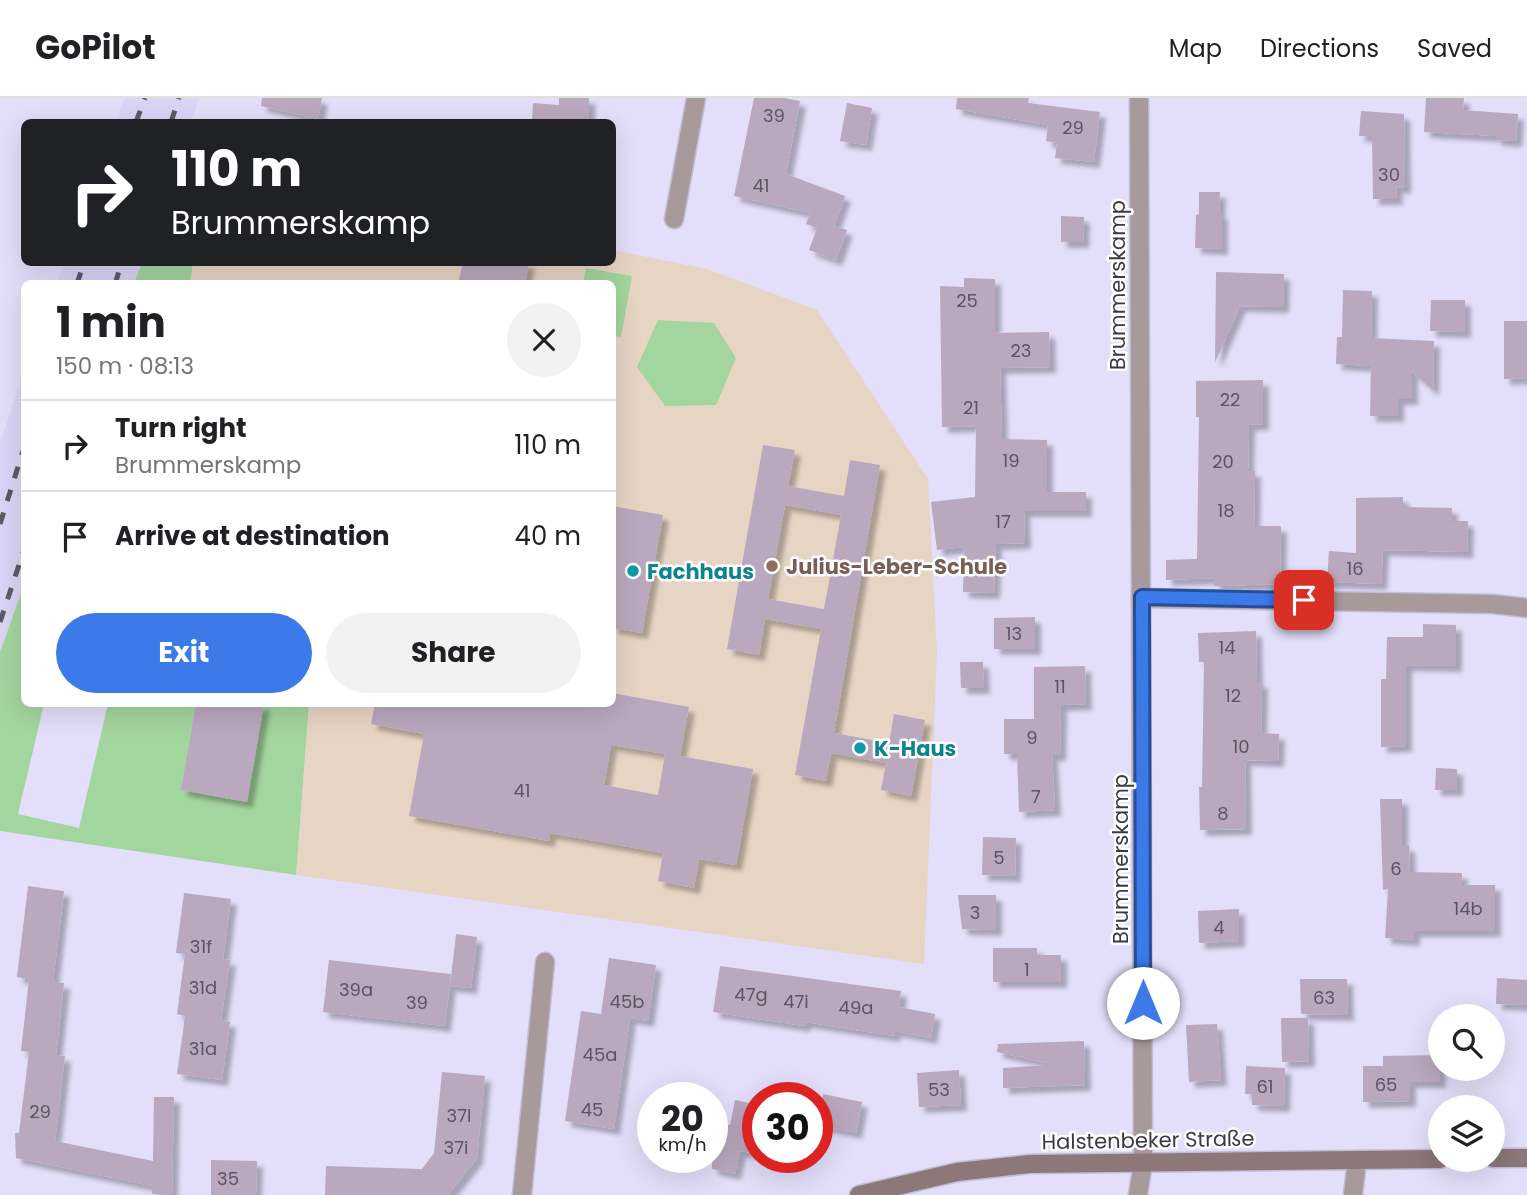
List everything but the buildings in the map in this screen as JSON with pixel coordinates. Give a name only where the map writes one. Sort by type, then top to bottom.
[{"type":"street","points":[[674,219],[696,98]]},
{"type":"street","name":"Brummerskamp","points":[[1138,1195],[1143,1163],[1139,98]]},
{"type":"street","points":[[1142,597],[1493,604],[1527,608]]},
{"type":"street","points":[[522,1195],[545,962]]},
{"type":"street","points":[[1505,1158],[1527,1158]]},
{"type":"street","name":"Halstenbeker Straße","points":[[859,1195],[903,1183],[991,1167],[1030,1164],[1428,1159]]},
{"type":"street","points":[[1353,1195],[1357,1160]]},
{"type":"shaded area","points":[[125,98],[199,98],[192,119],[117,119]]},
{"type":"shaded area","name":"Julius-Leber-Schule","points":[[616,251],[707,269],[817,310],[928,479],[937,653],[924,964],[296,875],[309,707],[616,707],[616,280],[191,280],[193,266],[616,266]]},
{"type":"shaded area","points":[[63,266],[141,266],[135,280],[58,280]]},
{"type":"shaded area","points":[[21,380],[21,593],[0,652],[0,444]]},
{"type":"green space","points":[[141,266],[193,266],[190,280],[135,280]]},
{"type":"green space","points":[[586,268],[632,276],[621,337],[616,336],[616,280],[584,280]]},
{"type":"green space","points":[[658,320],[714,323],[736,358],[716,405],[665,406],[637,367]]},
{"type":"green space","points":[[21,593],[21,707],[43,707],[18,814],[79,828],[107,707],[309,707],[296,875],[0,831],[0,652]]},
{"type":"railway","points":[[137,119],[145,98]]},
{"type":"railway","points":[[172,119],[179,98]]},
{"type":"railway","points":[[78,280],[83,266]]},
{"type":"railway","points":[[116,280],[121,266]]},
{"type":"railway","points":[[0,524],[21,458]]},
{"type":"railway","points":[[0,622],[21,559]]},
{"type":"place","name":"Julius-Leber-Schule","points":[[772,566]]},
{"type":"place","name":"Fachhaus","points":[[633,571]]},
{"type":"place","name":"K-Haus","points":[[860,748]]},
{"type":"route","points":[[1143,1003],[1142,597],[1304,600]]}]
